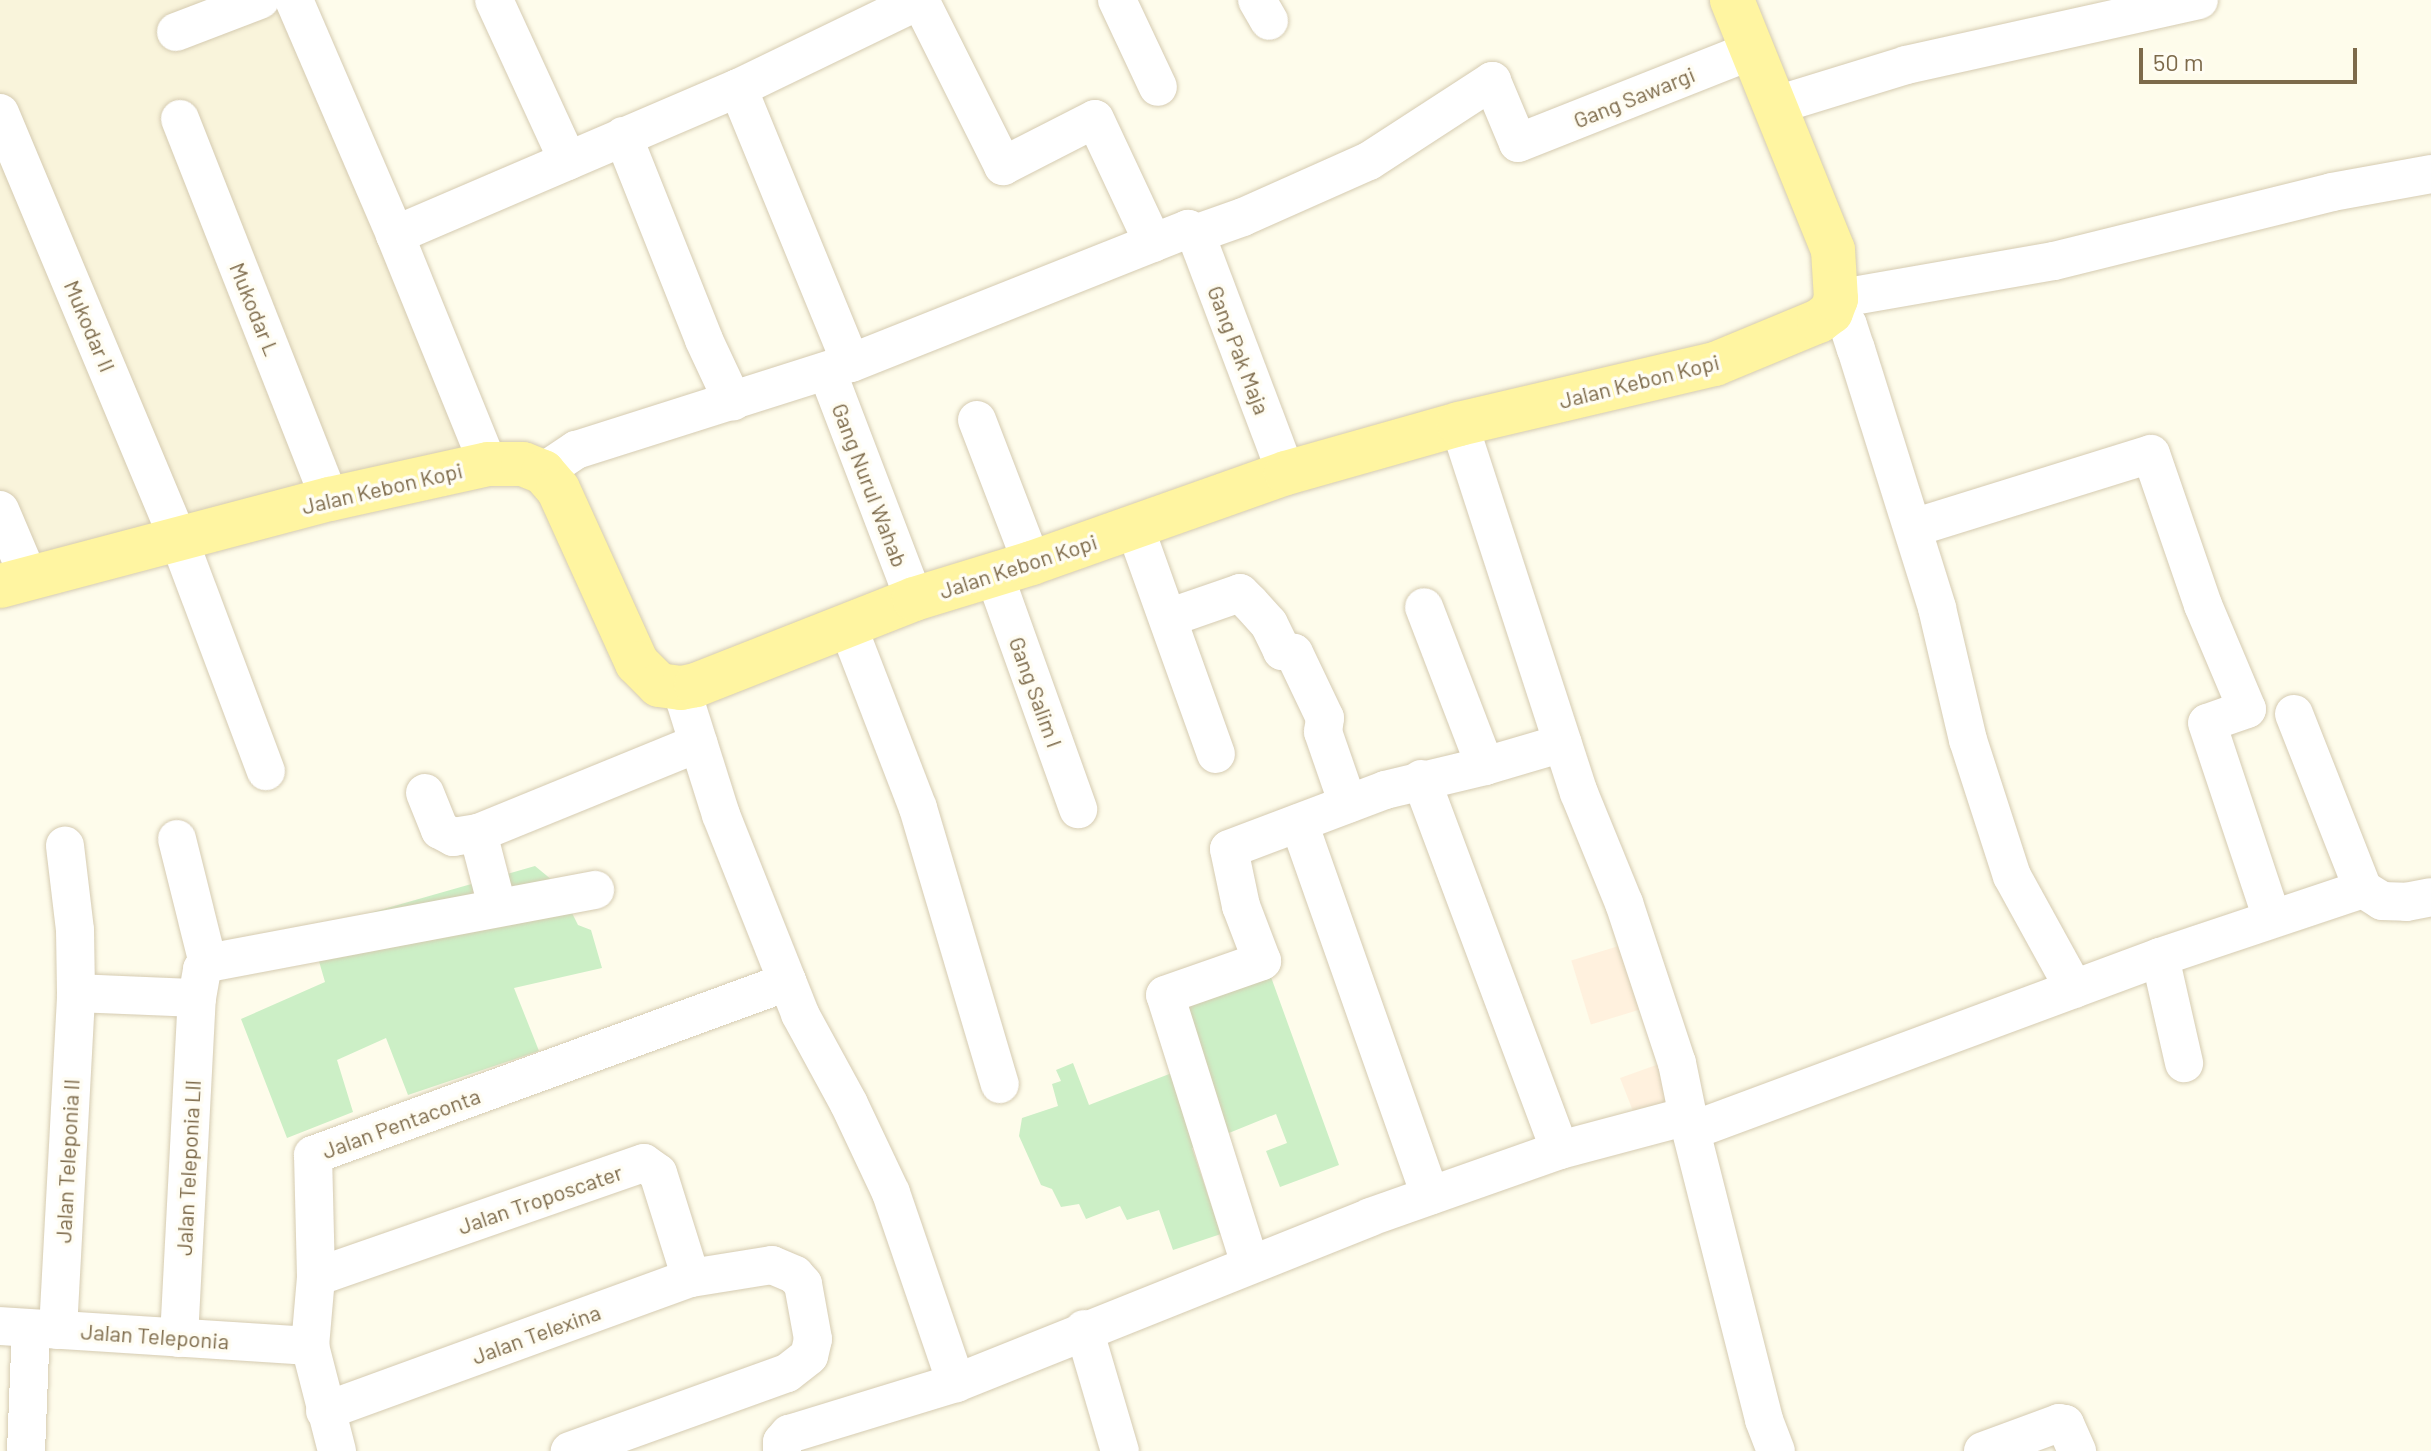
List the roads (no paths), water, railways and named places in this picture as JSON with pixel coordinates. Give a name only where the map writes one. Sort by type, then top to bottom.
[{"type":"main road","points":[[1732,0],[1750,51],[1833,250],[1834,306]]},
{"type":"main road","name":"Jalan Kebon Kopi","points":[[681,688],[914,599],[1135,528],[1286,473],[1459,424],[1715,364],[1796,332],[1834,306]]},
{"type":"main road","name":"Jalan Kebon Kopi","points":[[14,581],[330,499],[488,464],[523,464],[543,472]]},
{"type":"main road","points":[[543,472],[558,489],[637,663],[659,685],[681,688]]},
{"type":"street","points":[[494,0],[568,161]]},
{"type":"street","points":[[395,235],[738,88],[920,0],[1003,166],[1095,119],[1153,243]]},
{"type":"street","points":[[1117,0],[1158,87]]},
{"type":"street","points":[[1773,106],[1906,65],[2199,0]]},
{"type":"street","points":[[176,32],[289,1],[395,235],[488,464]]},
{"type":"street","name":"Gang Sawargi","points":[[1192,232],[1243,217],[1369,161],[1492,81],[1518,143],[1750,51]]},
{"type":"street","name":"Gang Nurul Wahab","points":[[738,88],[839,367],[914,599]]},
{"type":"street","name":"Mukodar II","points":[[0,113],[179,540],[266,771]]},
{"type":"street","name":"Mukodar L","points":[[180,119],[330,499]]},
{"type":"street","points":[[623,136],[704,340],[733,402]]},
{"type":"street","points":[[2074,989],[2012,876],[1968,740],[1937,608],[1913,528],[1848,325],[1834,306],[2054,261],[2332,192],[2431,174]]},
{"type":"street","points":[[543,472],[576,450],[839,367],[1153,243],[1192,232]]},
{"type":"street","name":"Gang Pak Maja","points":[[1192,232],[1286,473]]},
{"type":"street","name":"Gang Salim I","points":[[977,420],[1013,569],[1078,809]]},
{"type":"street","points":[[1459,424],[1563,743],[1639,944],[1677,1063],[1689,1123],[1764,1420],[1776,1451]]},
{"type":"street","points":[[1913,528],[2151,454],[2203,605],[2247,709],[2207,723],[2272,918]]},
{"type":"street","points":[[0,510],[14,581]]},
{"type":"street","points":[[1135,528],[1216,754]]},
{"type":"street","points":[[1168,618],[1240,593],[1250,603],[1269,624],[1282,651],[1294,653],[1325,718],[1323,732],[1348,804]]},
{"type":"street","points":[[1424,607],[1485,766]]},
{"type":"street","points":[[847,624],[918,808],[1000,1084]]},
{"type":"street","points":[[681,688],[721,815],[787,982],[891,1193],[956,1383]]},
{"type":"street","points":[[2294,714],[2363,889],[2382,901],[2406,902],[2431,897]]},
{"type":"street","points":[[425,793],[440,830],[453,837],[478,833],[698,743]]},
{"type":"street","points":[[1250,1264],[1165,995],[1262,961],[1241,906],[1229,849],[1421,779],[1485,766],[1563,743]]},
{"type":"street","points":[[1421,779],[1560,1150]]},
{"type":"street","points":[[1299,823],[1430,1196]]},
{"type":"street","points":[[478,833],[497,906]]},
{"type":"street","name":"Jalan Teleponia Lll","points":[[177,839],[203,981],[179,1338]]},
{"type":"street","name":"Jalan Teleponia II","points":[[26,1451],[30,1328],[76,993],[75,930],[65,846]]},
{"type":"street","points":[[782,1451],[782,1442],[789,1434],[956,1383],[1084,1329],[1430,1196],[1560,1150],[1689,1123],[2272,918],[2363,889]]},
{"type":"street","points":[[76,993],[203,981],[497,906],[595,890]]},
{"type":"street","points":[[2160,957],[2184,1063]]},
{"type":"street","name":"Jalan Pentaconta","points":[[337,1451],[310,1346],[316,1277],[313,1155],[787,982]]},
{"type":"street","name":"Jalan Troposcater","points":[[316,1277],[644,1163],[658,1173],[691,1278]]},
{"type":"street","name":"Jalan Telexina","points":[[325,1411],[691,1278],[772,1265],[784,1269],[803,1284],[813,1339],[809,1356],[787,1373],[634,1441]]},
{"type":"street","name":"Jalan Teleponia","points":[[30,1328],[310,1346]]},
{"type":"street","points":[[1084,1329],[1120,1451]]},
{"type":"street","points":[[1983,1451],[2059,1423],[2065,1424],[2077,1451]]},
{"type":"street","points":[[570,1451],[634,1441]]}]
